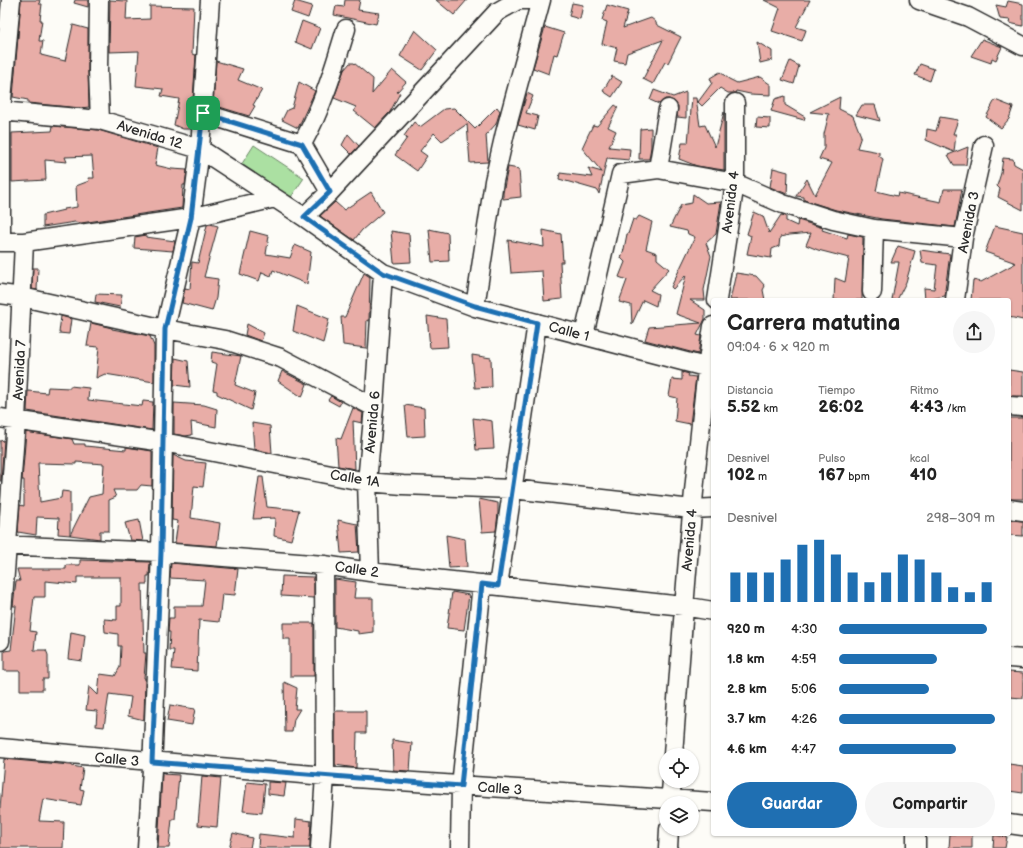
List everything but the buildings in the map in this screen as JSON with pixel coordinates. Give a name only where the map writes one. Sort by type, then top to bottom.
[{"type":"street","points":[[11,0],[0,111],[1,242],[24,242],[191,218],[275,198]]},
{"type":"street","points":[[99,0],[98,71],[100,120]]},
{"type":"street","points":[[147,848],[161,552],[165,329],[191,218],[200,149],[210,0]]},
{"type":"street","points":[[304,217],[330,192],[497,12],[518,0],[541,0],[505,133],[494,181],[475,306]]},
{"type":"street","points":[[919,0],[968,17],[1023,46]]},
{"type":"street","points":[[302,144],[314,123],[334,72],[346,29]]},
{"type":"street","name":"Avenida 4","points":[[717,298],[735,183],[735,103]]},
{"type":"street","points":[[658,169],[668,109]]},
{"type":"street","name":"Avenida 12","points":[[0,111],[100,120],[200,149],[304,217]]},
{"type":"street","points":[[203,113],[302,144],[330,192]]},
{"type":"street","name":"Avenida 3","points":[[955,298],[963,238],[984,145]]},
{"type":"street","points":[[584,335],[622,174],[658,169],[735,183],[783,204],[834,220],[874,229],[963,238]]},
{"type":"street","name":"Calle 1","points":[[304,217],[383,273],[475,306],[710,368]]},
{"type":"street","points":[[872,292],[874,229]]},
{"type":"street","name":"Avenida 7","points":[[0,641],[8,419],[22,297],[24,242]]},
{"type":"street","name":"Avenida 6","points":[[370,572],[367,482],[374,407],[383,273]]},
{"type":"street","points":[[0,294],[22,297],[165,329],[225,340],[281,358],[374,407]]},
{"type":"street","points":[[460,848],[461,786],[490,585],[512,489],[537,323]]},
{"type":"street","name":"Avenida 4","points":[[673,748],[683,606],[692,509],[711,354]]},
{"type":"street","points":[[1011,406],[1023,407]]},
{"type":"street","name":"Calle 1A","points":[[8,419],[163,442],[367,482],[403,485],[512,489],[692,509],[711,508]]},
{"type":"street","points":[[1011,509],[1023,511]]},
{"type":"street","name":"Calle 2","points":[[4,545],[161,552],[324,565],[370,572],[683,606],[711,611]]},
{"type":"street","points":[[320,848],[325,776],[324,565]]},
{"type":"street","points":[[1011,658],[1023,659]]},
{"type":"street","name":"Calle 3","points":[[0,748],[325,776],[659,800]]},
{"type":"street","name":"Calle 3","points":[[699,802],[711,802]]},
{"type":"street","points":[[1011,824],[1023,826]]},
{"type":"street","points":[[668,848],[669,836]]},
{"type":"street","points":[[916,836],[916,848]]},
{"type":"green space","points":[[254,145],[304,178],[285,206],[236,173]]},
{"type":"route","points":[[203,113],[302,144],[330,192],[304,217],[383,273],[475,306],[537,323],[498,586],[482,584],[461,786],[152,762],[161,552],[165,329],[191,218],[203,113]]}]
